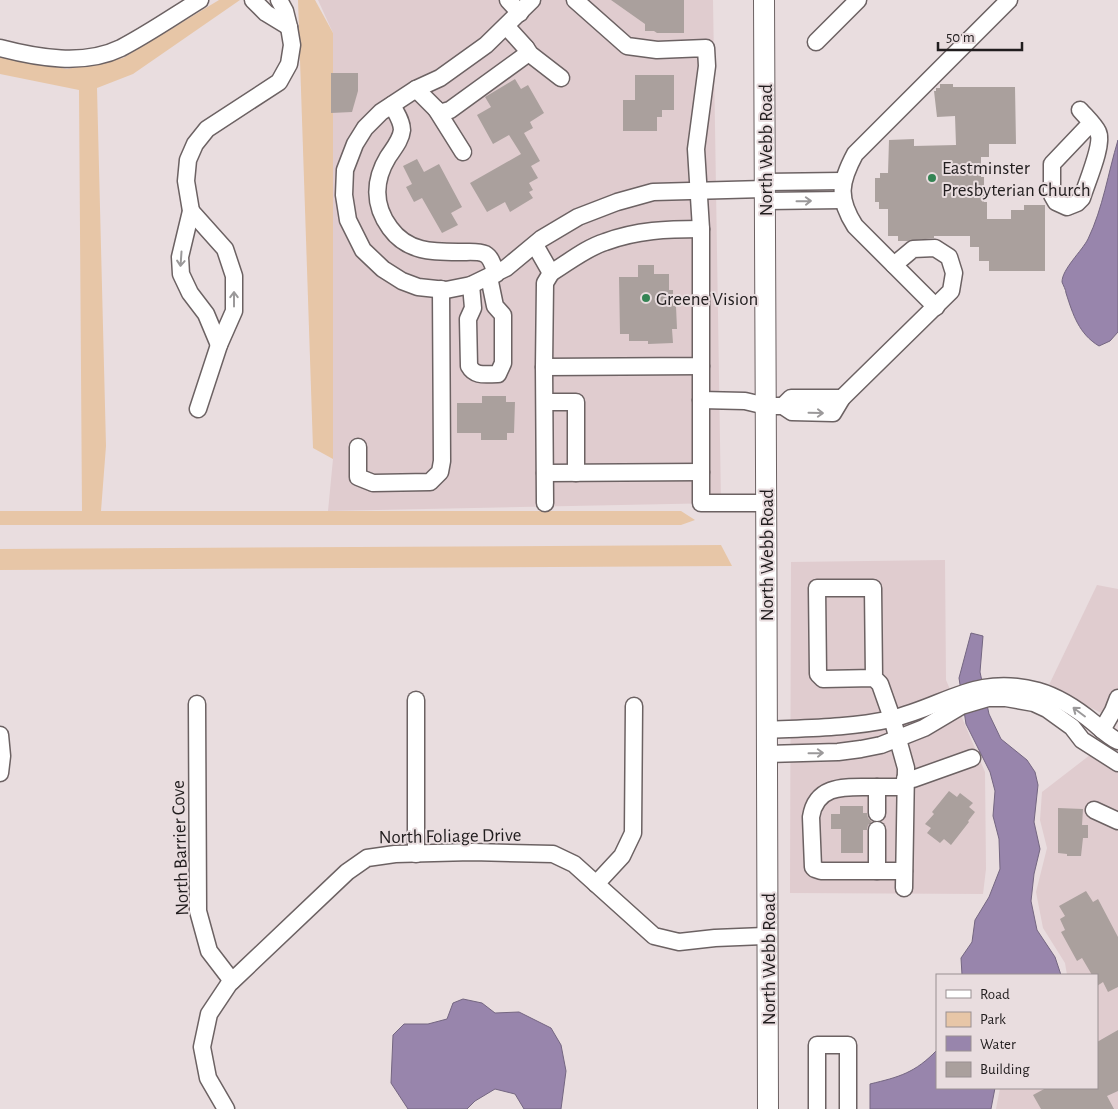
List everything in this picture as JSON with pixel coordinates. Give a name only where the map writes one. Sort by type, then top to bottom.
[{"type":"main road","name":"North Webb Road","points":[[764,0],[765,191],[775,406],[766,503],[768,1109]]},
{"type":"street","points":[[0,48],[50,59],[90,57],[120,49],[200,0]]},
{"type":"street","points":[[253,0],[266,13],[289,28]]},
{"type":"street","points":[[219,345],[206,314],[190,293],[180,274],[180,257],[191,211],[186,181],[188,160],[195,144],[207,130],[279,82],[289,64],[292,45],[289,28],[279,0]]},
{"type":"street","points":[[508,0],[520,13]]},
{"type":"street","points":[[532,0],[486,44],[440,78],[416,89],[381,112],[365,128],[352,153],[345,170],[344,195],[348,220],[364,250],[383,269],[402,282],[418,287],[442,290],[471,285],[506,268],[534,245],[578,217],[617,202],[653,192],[765,191],[843,200]]},
{"type":"street","points":[[575,0],[627,46],[657,50],[706,48],[707,66],[696,149],[701,229],[701,503],[766,503]]},
{"type":"street","points":[[816,42],[858,0]]},
{"type":"street","points":[[936,307],[855,226],[843,200],[843,181],[856,154],[1009,0]]},
{"type":"street","points":[[506,26],[530,54],[561,78]]},
{"type":"street","points":[[436,109],[443,112],[450,110],[523,57],[526,53],[526,48]]},
{"type":"street","points":[[416,89],[436,109],[463,152]]},
{"type":"street","points":[[392,105],[401,122],[402,130],[397,144],[383,167],[377,191],[380,208],[388,226],[401,240],[421,250],[467,252],[486,255],[492,260],[495,306],[503,315],[503,363],[498,374],[478,375],[469,366],[468,319],[473,308],[471,285]]},
{"type":"street","points":[[1080,110],[1091,123],[1098,132],[1100,143],[1082,198],[1077,203],[1067,207],[1056,202],[1052,195],[1052,164],[1091,123]]},
{"type":"street","points":[[765,191],[843,181]]},
{"type":"street","points":[[191,211],[225,249],[234,276],[234,311],[219,345],[198,409]]},
{"type":"street","points":[[545,503],[545,283],[552,273],[584,252],[604,242],[634,233],[658,230],[701,229]]},
{"type":"street","points":[[534,245],[552,273]]},
{"type":"street","points":[[701,400],[775,406],[792,412],[833,413],[842,398],[951,291],[954,273],[949,257],[935,248],[913,249],[894,265]]},
{"type":"street","points":[[358,447],[358,477],[373,482],[430,482],[440,472],[442,461],[442,290]]},
{"type":"street","points":[[544,367],[702,366]]},
{"type":"street","points":[[545,402],[576,402],[576,473]]},
{"type":"street","points":[[545,473],[701,472]]},
{"type":"street","points":[[874,678],[823,679],[818,674],[817,588],[873,588],[874,678],[880,684],[906,768],[904,888]]},
{"type":"street","points":[[766,730],[850,726],[892,718],[1011,687],[1038,691],[1069,704],[1118,741]]},
{"type":"street","points":[[987,692],[1006,698],[1034,703],[1047,709],[1072,727],[1082,740],[1118,763]]},
{"type":"street","points":[[1102,730],[1118,698]]},
{"type":"street","points":[[416,700],[416,854]]},
{"type":"street","points":[[767,754],[838,752],[881,744],[924,728],[959,700]]},
{"type":"street","name":"North Barrier Cove","points":[[197,704],[198,911],[209,951],[232,981]]},
{"type":"street","points":[[596,884],[622,856],[633,833],[634,706]]},
{"type":"street","points":[[0,735],[2,756],[0,773]]},
{"type":"street","points":[[904,871],[814,870],[812,866],[812,809],[818,800],[834,788],[877,787],[905,783],[972,758]]},
{"type":"street","points":[[877,787],[877,813]]},
{"type":"street","points":[[1094,810],[1118,821]]},
{"type":"street","points":[[877,830],[877,871]]},
{"type":"street","name":"North Foliage Drive","points":[[226,1109],[208,1078],[202,1047],[209,1014],[232,981],[347,872],[367,858],[416,854],[553,854],[574,864],[654,936],[678,942],[715,938],[767,936]]},
{"type":"street","points":[[817,1109],[817,1045],[848,1045],[848,1109]]},
{"type":"shaded area","points":[[318,0],[713,0],[721,503],[328,511],[333,459],[333,33]]},
{"type":"shaded area","points":[[945,560],[946,680],[985,772],[986,869],[983,894],[790,893],[791,562]]},
{"type":"shaded area","points":[[1097,585],[1118,589],[1118,721],[1048,687]]},
{"type":"shaded area","points":[[1090,755],[1118,769],[1118,1109],[996,1109],[1000,1089],[1098,1089],[1098,974],[1067,974],[1065,963],[1043,928],[1036,892],[1047,848],[1040,820],[1042,792]]},
{"type":"green space","points":[[219,0],[240,0],[133,74],[97,88],[106,446],[101,511],[681,511],[695,520],[681,525],[0,525],[0,511],[82,511],[79,90],[0,74],[0,57],[67,69],[123,58]]},
{"type":"green space","points":[[298,0],[315,0],[333,33],[333,459],[313,448]]},
{"type":"green space","points":[[721,545],[732,566],[0,570],[0,549]]},
{"type":"water","points":[[1118,140],[1118,332],[1110,341],[1099,346],[1086,336],[1082,330],[1071,309],[1062,282],[1065,271],[1085,244],[1093,227]]},
{"type":"water","points":[[971,633],[983,636],[980,672],[989,714],[1001,739],[1027,760],[1035,772],[1038,785],[1034,822],[1040,849],[1034,874],[1031,901],[1037,930],[1055,957],[1061,974],[962,974],[961,958],[972,942],[975,920],[989,897],[1000,869],[999,839],[993,816],[995,791],[990,772],[966,724],[959,678]]},
{"type":"water","points":[[463,999],[482,1003],[495,1013],[519,1012],[551,1028],[561,1045],[566,1071],[561,1109],[524,1109],[515,1094],[495,1089],[475,1101],[467,1109],[408,1109],[391,1083],[393,1035],[404,1024],[428,1024],[447,1019],[453,1003]]},
{"type":"water","points":[[936,1051],[936,1089],[995,1089],[991,1109],[870,1109],[870,1084],[906,1073],[929,1058]]},
{"type":"building","points":[[611,0],[684,0],[684,33],[645,31],[645,24]]},
{"type":"building","points":[[331,73],[358,73],[358,91],[352,112],[331,113]]},
{"type":"building","points":[[635,75],[674,75],[674,110],[662,110],[662,117],[657,117],[657,131],[623,131],[623,100],[635,100]]},
{"type":"building","points":[[515,79],[521,89],[528,85],[544,113],[530,122],[533,128],[524,133],[540,161],[531,166],[538,178],[529,183],[533,190],[529,192],[533,198],[510,212],[505,202],[487,212],[470,183],[521,154],[509,135],[493,144],[477,115],[491,107],[485,97]]},
{"type":"building","name":"Eastminster Presbyterian Church","points":[[940,84],[953,84],[953,87],[1015,87],[1016,144],[989,144],[989,157],[981,157],[981,177],[984,177],[984,202],[987,202],[987,219],[1011,219],[1011,210],[1024,210],[1024,205],[1045,205],[1045,271],[989,271],[989,261],[979,261],[979,247],[970,247],[970,236],[934,236],[934,238],[898,241],[898,236],[888,236],[888,209],[879,209],[879,202],[875,202],[875,178],[880,178],[880,173],[888,173],[889,140],[914,139],[914,146],[956,145],[955,116],[937,117],[934,91],[936,91],[936,88],[940,88]]},
{"type":"building","points":[[417,159],[424,172],[439,164],[462,207],[451,213],[458,225],[442,233],[422,198],[414,202],[406,187],[412,184],[403,166]]},
{"type":"building","name":"Greene Vision","points":[[638,265],[654,265],[654,274],[669,274],[669,290],[673,290],[673,306],[676,306],[677,329],[672,329],[673,343],[648,344],[648,341],[629,341],[629,334],[620,334],[619,277],[638,277]]},
{"type":"building","points":[[482,396],[506,396],[506,402],[515,402],[514,433],[507,433],[507,440],[481,440],[481,433],[457,433],[457,403],[482,403]]},
{"type":"building","points":[[949,791],[957,797],[960,793],[973,803],[969,807],[975,812],[951,845],[944,839],[940,843],[927,833],[931,828],[925,824]]},
{"type":"building","points":[[840,806],[863,806],[863,813],[867,813],[868,818],[872,822],[868,825],[867,830],[863,830],[863,853],[841,853],[841,829],[831,829],[831,814],[840,814]]},
{"type":"building","points":[[1058,808],[1083,809],[1082,825],[1088,825],[1088,838],[1083,838],[1081,856],[1067,856],[1067,854],[1058,853]]},
{"type":"building","points":[[1086,891],[1093,902],[1098,899],[1118,937],[1118,987],[1108,992],[1103,982],[1098,985],[1098,974],[1091,974],[1082,958],[1077,961],[1061,932],[1065,930],[1060,919],[1065,916],[1059,906]]},
{"type":"building","points":[[1118,1030],[1118,1091],[1107,1096],[1114,1109],[1041,1109],[1033,1095],[1044,1089],[1098,1089],[1098,1041]]},
{"type":"place","name":"Eastminster Presbyterian Church","points":[[932,178]]},
{"type":"place","name":"Greene Vision","points":[[646,298]]}]
